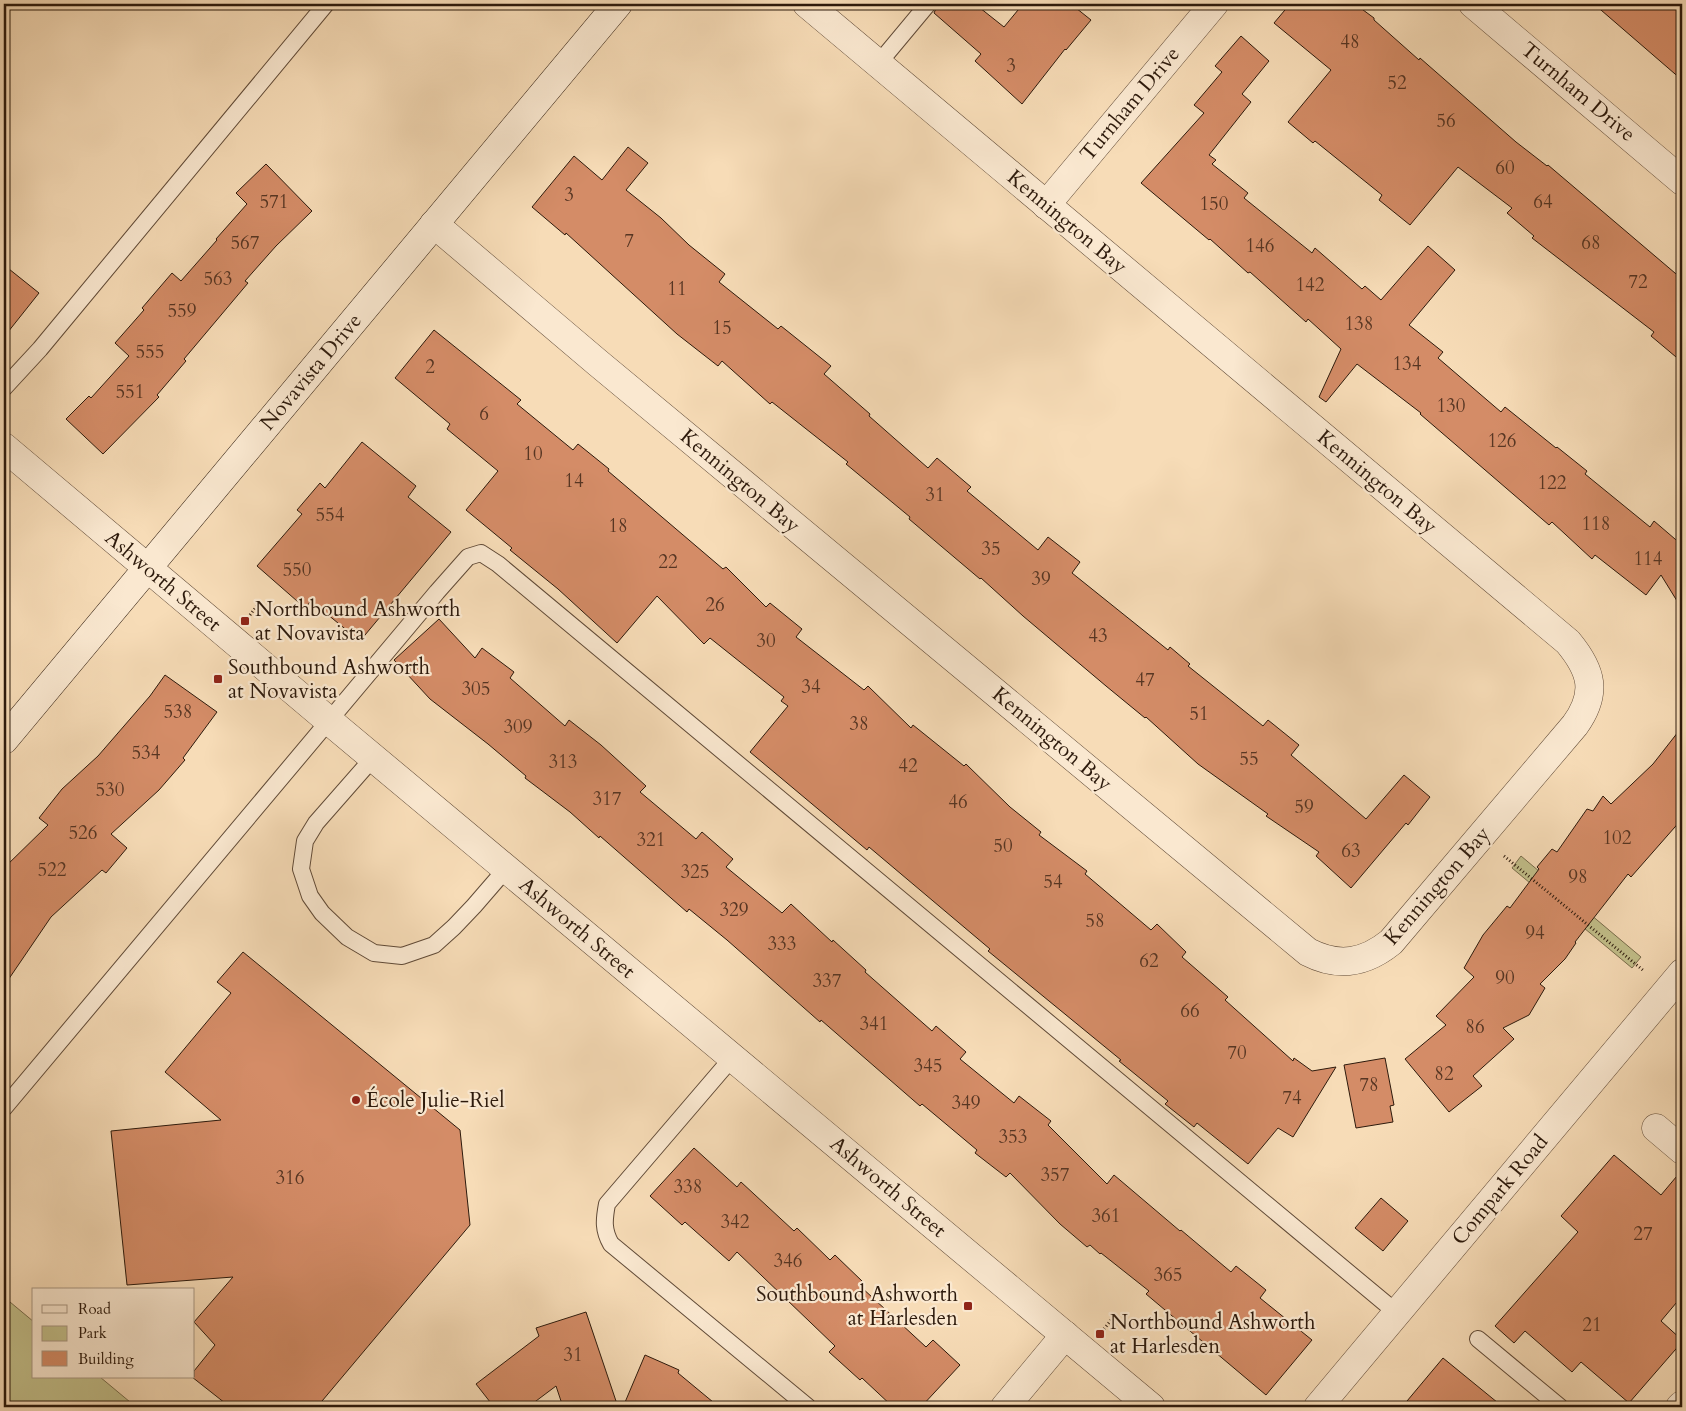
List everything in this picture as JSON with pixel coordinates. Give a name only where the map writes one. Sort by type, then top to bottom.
[{"type":"street","name":"Novavista Drive","points":[[4,740],[618,4]]},
{"type":"street","name":"Kennington Bay","points":[[434,224],[1308,952],[1321,959],[1338,962],[1359,960],[1378,952],[1391,942],[1575,725],[1585,711],[1589,693],[1586,665],[1568,642],[1547,624],[807,4]]},
{"type":"street","name":"Turnham Drive","points":[[1046,205],[1214,4]]},
{"type":"street","name":"Turnham Drive","points":[[1474,4],[1682,181]]},
{"type":"street","name":"Ashworth Street","points":[[4,447],[373,758],[1151,1407]]},
{"type":"street","name":"Compark Road","points":[[1318,1407],[1682,974]]},
{"type":"street","points":[[1656,1128],[1682,1150]]},
{"type":"street","points":[[1005,1407],[1065,1335]]},
{"type":"lane","points":[[4,388],[40,349],[326,4]]},
{"type":"lane","points":[[878,64],[928,4]]},
{"type":"lane","points":[[4,1108],[328,720],[468,557],[481,553],[490,558],[1397,1313]]},
{"type":"lane","points":[[373,758],[316,823],[305,841],[301,869],[310,896],[322,913],[347,937],[374,953],[402,956],[434,945],[467,913],[506,869]]},
{"type":"lane","points":[[732,1058],[607,1204],[603,1221],[605,1234],[611,1244],[808,1407]]},
{"type":"lane","points":[[1478,1339],[1560,1407]]},
{"type":"path","points":[[245,621],[259,603]]},
{"type":"path","points":[[1481,836],[1646,972]]},
{"type":"path","points":[[1100,1334],[1116,1315]]},
{"type":"green space","points":[[1521,856],[1641,957],[1632,968],[1512,868]]},
{"type":"green space","points":[[4,1297],[32,1320],[32,1378],[101,1378],[136,1407],[4,1407]]},
{"type":"building","points":[[938,4],[975,4],[1004,27],[1023,4],[1071,4],[1091,20],[1065,49],[1022,104],[975,61],[981,54],[934,13]]},
{"type":"building","points":[[1290,4],[1355,4],[1374,18],[1419,60],[1420,58],[1516,142],[1548,165],[1682,279],[1682,362],[1651,336],[1654,332],[1532,238],[1534,236],[1507,213],[1512,208],[1458,167],[1410,225],[1379,200],[1382,195],[1315,141],[1313,143],[1288,122],[1331,70],[1274,23]]},
{"type":"building","points":[[1594,4],[1682,4],[1682,80]]},
{"type":"building","points":[[1241,36],[1269,61],[1242,94],[1251,102],[1209,155],[1216,160],[1212,164],[1248,193],[1244,198],[1312,253],[1315,248],[1362,289],[1365,286],[1381,300],[1428,246],[1455,270],[1409,325],[1443,352],[1438,358],[1501,412],[1505,407],[1587,471],[1585,474],[1650,527],[1654,521],[1682,545],[1682,609],[1661,575],[1646,595],[1595,555],[1592,559],[1552,522],[1549,525],[1421,413],[1357,364],[1326,402],[1319,397],[1341,349],[1308,319],[1306,322],[1250,272],[1248,273],[1210,239],[1141,183],[1204,113],[1194,105],[1222,72],[1215,66]]},
{"type":"building","points":[[628,147],[648,163],[626,190],[725,274],[719,282],[778,329],[781,326],[831,366],[824,374],[928,468],[937,458],[971,487],[967,491],[1038,550],[1048,537],[1080,562],[1072,573],[1168,650],[1170,647],[1190,664],[1188,666],[1263,726],[1268,720],[1299,745],[1291,755],[1366,819],[1404,775],[1430,797],[1408,825],[1406,823],[1351,888],[1316,856],[1319,852],[1266,816],[1268,814],[1198,764],[1146,717],[1106,686],[981,578],[909,519],[910,517],[846,464],[848,462],[772,402],[770,404],[722,361],[718,366],[677,334],[566,233],[565,235],[532,207],[574,156],[602,180]]},
{"type":"building","points":[[266,164],[312,211],[276,246],[245,281],[248,283],[184,359],[186,361],[157,395],[159,397],[103,454],[66,419],[89,396],[91,398],[129,356],[115,343],[144,310],[142,308],[172,273],[181,281],[217,240],[247,204],[236,193]]},
{"type":"building","points":[[4,265],[39,293],[4,337]]},
{"type":"building","points":[[434,330],[521,400],[517,404],[573,450],[578,444],[609,469],[608,471],[723,569],[726,567],[766,607],[770,603],[802,629],[796,637],[864,690],[868,686],[911,728],[913,725],[964,766],[966,764],[1010,807],[1041,832],[1039,835],[1087,871],[1085,874],[1151,930],[1157,924],[1186,952],[1182,957],[1228,997],[1225,1000],[1293,1061],[1294,1058],[1312,1071],[1336,1067],[1293,1137],[1278,1128],[1248,1164],[1197,1123],[1194,1127],[1165,1104],[1168,1101],[1119,1061],[1121,1060],[988,951],[990,949],[869,847],[867,850],[750,752],[788,706],[781,701],[784,697],[710,638],[704,644],[657,596],[617,643],[558,589],[510,550],[512,548],[466,510],[498,471],[447,429],[450,424],[395,378]]},
{"type":"building","points":[[362,442],[416,486],[408,497],[451,532],[360,641],[311,601],[305,608],[257,566],[302,514],[297,510],[320,483],[325,488]]},
{"type":"building","points":[[439,619],[475,658],[482,648],[514,672],[510,678],[565,726],[569,720],[601,745],[646,786],[640,792],[696,839],[702,832],[733,859],[726,867],[782,913],[791,904],[932,1031],[936,1026],[966,1052],[960,1059],[1014,1103],[1019,1096],[1051,1121],[1048,1125],[1107,1184],[1114,1175],[1231,1272],[1236,1266],[1266,1290],[1260,1298],[1312,1340],[1266,1395],[1146,1294],[1149,1291],[1090,1245],[1087,1247],[1060,1224],[1010,1173],[1006,1177],[975,1153],[977,1150],[922,1104],[920,1106],[821,1020],[820,1022],[727,940],[689,909],[687,912],[600,836],[599,838],[570,812],[525,778],[526,776],[488,744],[430,699],[394,660]]},
{"type":"building","points":[[165,675],[217,712],[183,758],[185,760],[159,790],[111,834],[127,848],[106,873],[102,870],[51,917],[4,986],[4,868],[48,825],[39,818],[62,789],[98,756],[150,696]]},
{"type":"building","points":[[1682,727],[1682,819],[1631,877],[1628,874],[1575,942],[1565,959],[1540,984],[1545,988],[1529,1015],[1503,1028],[1514,1039],[1473,1076],[1482,1086],[1449,1112],[1405,1059],[1446,1025],[1436,1016],[1474,977],[1464,968],[1483,935],[1507,906],[1510,908],[1539,869],[1537,867],[1552,849],[1557,852],[1587,809],[1593,811],[1603,796],[1611,804],[1653,764]]},
{"type":"building","points":[[243,952],[460,1130],[470,1225],[317,1407],[230,1407],[193,1378],[195,1378],[195,1370],[215,1345],[195,1321],[233,1277],[127,1285],[111,1131],[221,1120],[165,1072],[231,993],[217,982]]},
{"type":"building","points":[[1385,1058],[1394,1105],[1390,1106],[1393,1122],[1356,1128],[1344,1065]]},
{"type":"building","points":[[694,1148],[737,1187],[741,1182],[794,1231],[797,1228],[830,1260],[835,1255],[863,1282],[860,1286],[926,1347],[933,1340],[960,1365],[921,1407],[893,1407],[862,1378],[860,1380],[829,1352],[835,1346],[737,1252],[729,1261],[685,1222],[682,1225],[650,1196]]},
{"type":"building","points":[[1614,1155],[1661,1195],[1682,1170],[1682,1296],[1661,1321],[1682,1342],[1629,1403],[1581,1362],[1572,1372],[1525,1331],[1514,1343],[1495,1326],[1578,1232],[1561,1216]]},
{"type":"building","points":[[1381,1198],[1408,1221],[1383,1251],[1355,1228]]},
{"type":"building","points":[[586,1312],[618,1407],[563,1407],[556,1386],[528,1407],[494,1407],[476,1384],[539,1336],[536,1328]]},
{"type":"building","points":[[645,1355],[679,1370],[678,1373],[719,1407],[623,1407]]},
{"type":"building","points":[[1443,1358],[1503,1407],[1402,1407]]},
{"type":"place","name":"Northbound Ashworth at Novavista","points":[[245,621]]},
{"type":"place","name":"Southbound Ashworth at Novavista","points":[[218,679]]},
{"type":"place","name":"École Julie-Riel","points":[[356,1100]]},
{"type":"place","name":"Southbound Ashworth at Harlesden","points":[[968,1306]]},
{"type":"place","name":"Northbound Ashworth at Harlesden","points":[[1100,1334]]}]
